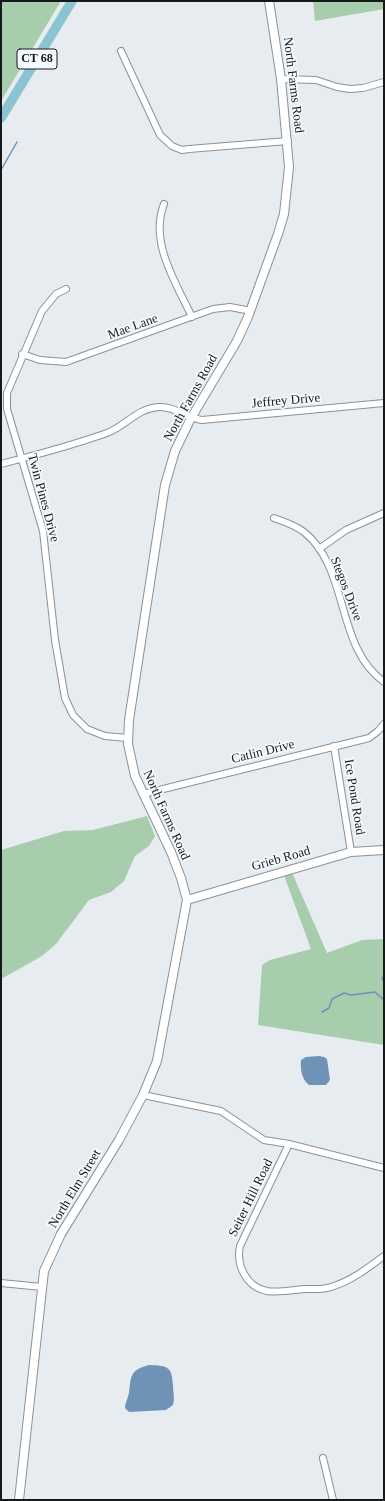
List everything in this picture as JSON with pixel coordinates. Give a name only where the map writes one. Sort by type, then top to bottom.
[{"type":"main road","name":"CT 68","points":[[1,118],[72,1]]},
{"type":"main road","name":"North Farms Road","points":[[186,900],[181,878],[171,852],[135,776],[128,738],[165,485],[175,451],[191,418],[237,341],[251,311],[284,214],[289,167],[288,141],[281,79],[269,1]]},
{"type":"main road","name":"Grieb Road","points":[[186,900],[351,852],[384,850]]},
{"type":"main road","name":"North Elm Street","points":[[19,1500],[44,1270],[61,1234],[119,1140],[143,1095],[157,1061],[186,900]]},
{"type":"street","points":[[121,51],[154,125],[164,140],[172,146],[182,150],[288,141]]},
{"type":"street","points":[[281,79],[316,80],[337,87],[350,89],[364,88],[384,82]]},
{"type":"street","points":[[164,204],[159,216],[163,254],[192,317]]},
{"type":"street","name":"Twin Pines Drive","points":[[66,289],[56,294],[42,311],[22,354],[7,393],[8,409],[43,531],[55,640],[65,698],[73,715],[87,730],[104,736],[128,738]]},
{"type":"street","name":"Mae Lane","points":[[22,354],[40,360],[66,362],[213,309],[230,307],[251,311]]},
{"type":"street","name":"Jeffrey Drive","points":[[191,418],[202,420],[384,403]]},
{"type":"street","points":[[1,464],[109,432],[138,412],[150,408],[160,407],[177,411],[191,418]]},
{"type":"street","points":[[319,549],[346,530],[384,513]]},
{"type":"street","name":"Stegos Drive","points":[[274,518],[292,524],[305,533],[319,549],[336,583],[356,649],[367,665],[384,682]]},
{"type":"street","name":"Catlin Drive","points":[[143,794],[369,738],[384,724]]},
{"type":"street","name":"Ice Pond Road","points":[[334,746],[351,852]]},
{"type":"street","name":"Seiter Hill Road","points":[[143,1095],[221,1111],[264,1140],[289,1144],[384,1168]]},
{"type":"street","name":"Seiter Hill Road","points":[[289,1144],[240,1246],[238,1257],[242,1270],[252,1284],[265,1290],[275,1292],[330,1288],[359,1274],[384,1256]]},
{"type":"street","points":[[1,1283],[42,1287]]},
{"type":"street","points":[[323,1458],[333,1500]]},
{"type":"green space","points":[[1,1],[61,1],[1,101]]},
{"type":"green space","points":[[313,1],[384,1],[384,9],[315,21]]},
{"type":"green space","points":[[147,816],[155,836],[149,846],[135,856],[124,881],[111,892],[89,900],[56,944],[42,956],[1,979],[1,850],[64,831],[93,830]]},
{"type":"green space","points":[[290,868],[327,953],[362,940],[384,939],[384,1045],[258,1025],[262,965],[270,960],[311,949],[282,870]]},
{"type":"water","points":[[319,1056],[327,1059],[330,1080],[326,1085],[309,1085],[302,1074],[301,1060],[306,1057]]},
{"type":"water","points":[[149,1365],[168,1368],[172,1374],[174,1397],[173,1405],[166,1410],[129,1412],[125,1406],[131,1378],[138,1369]]},
{"type":"waterway","points":[[1,170],[17,142]]},
{"type":"waterway","points":[[384,976],[382,979],[384,981]]},
{"type":"waterway","points":[[322,1012],[329,1008],[332,999],[344,993],[351,995],[375,992],[384,1000]]}]
